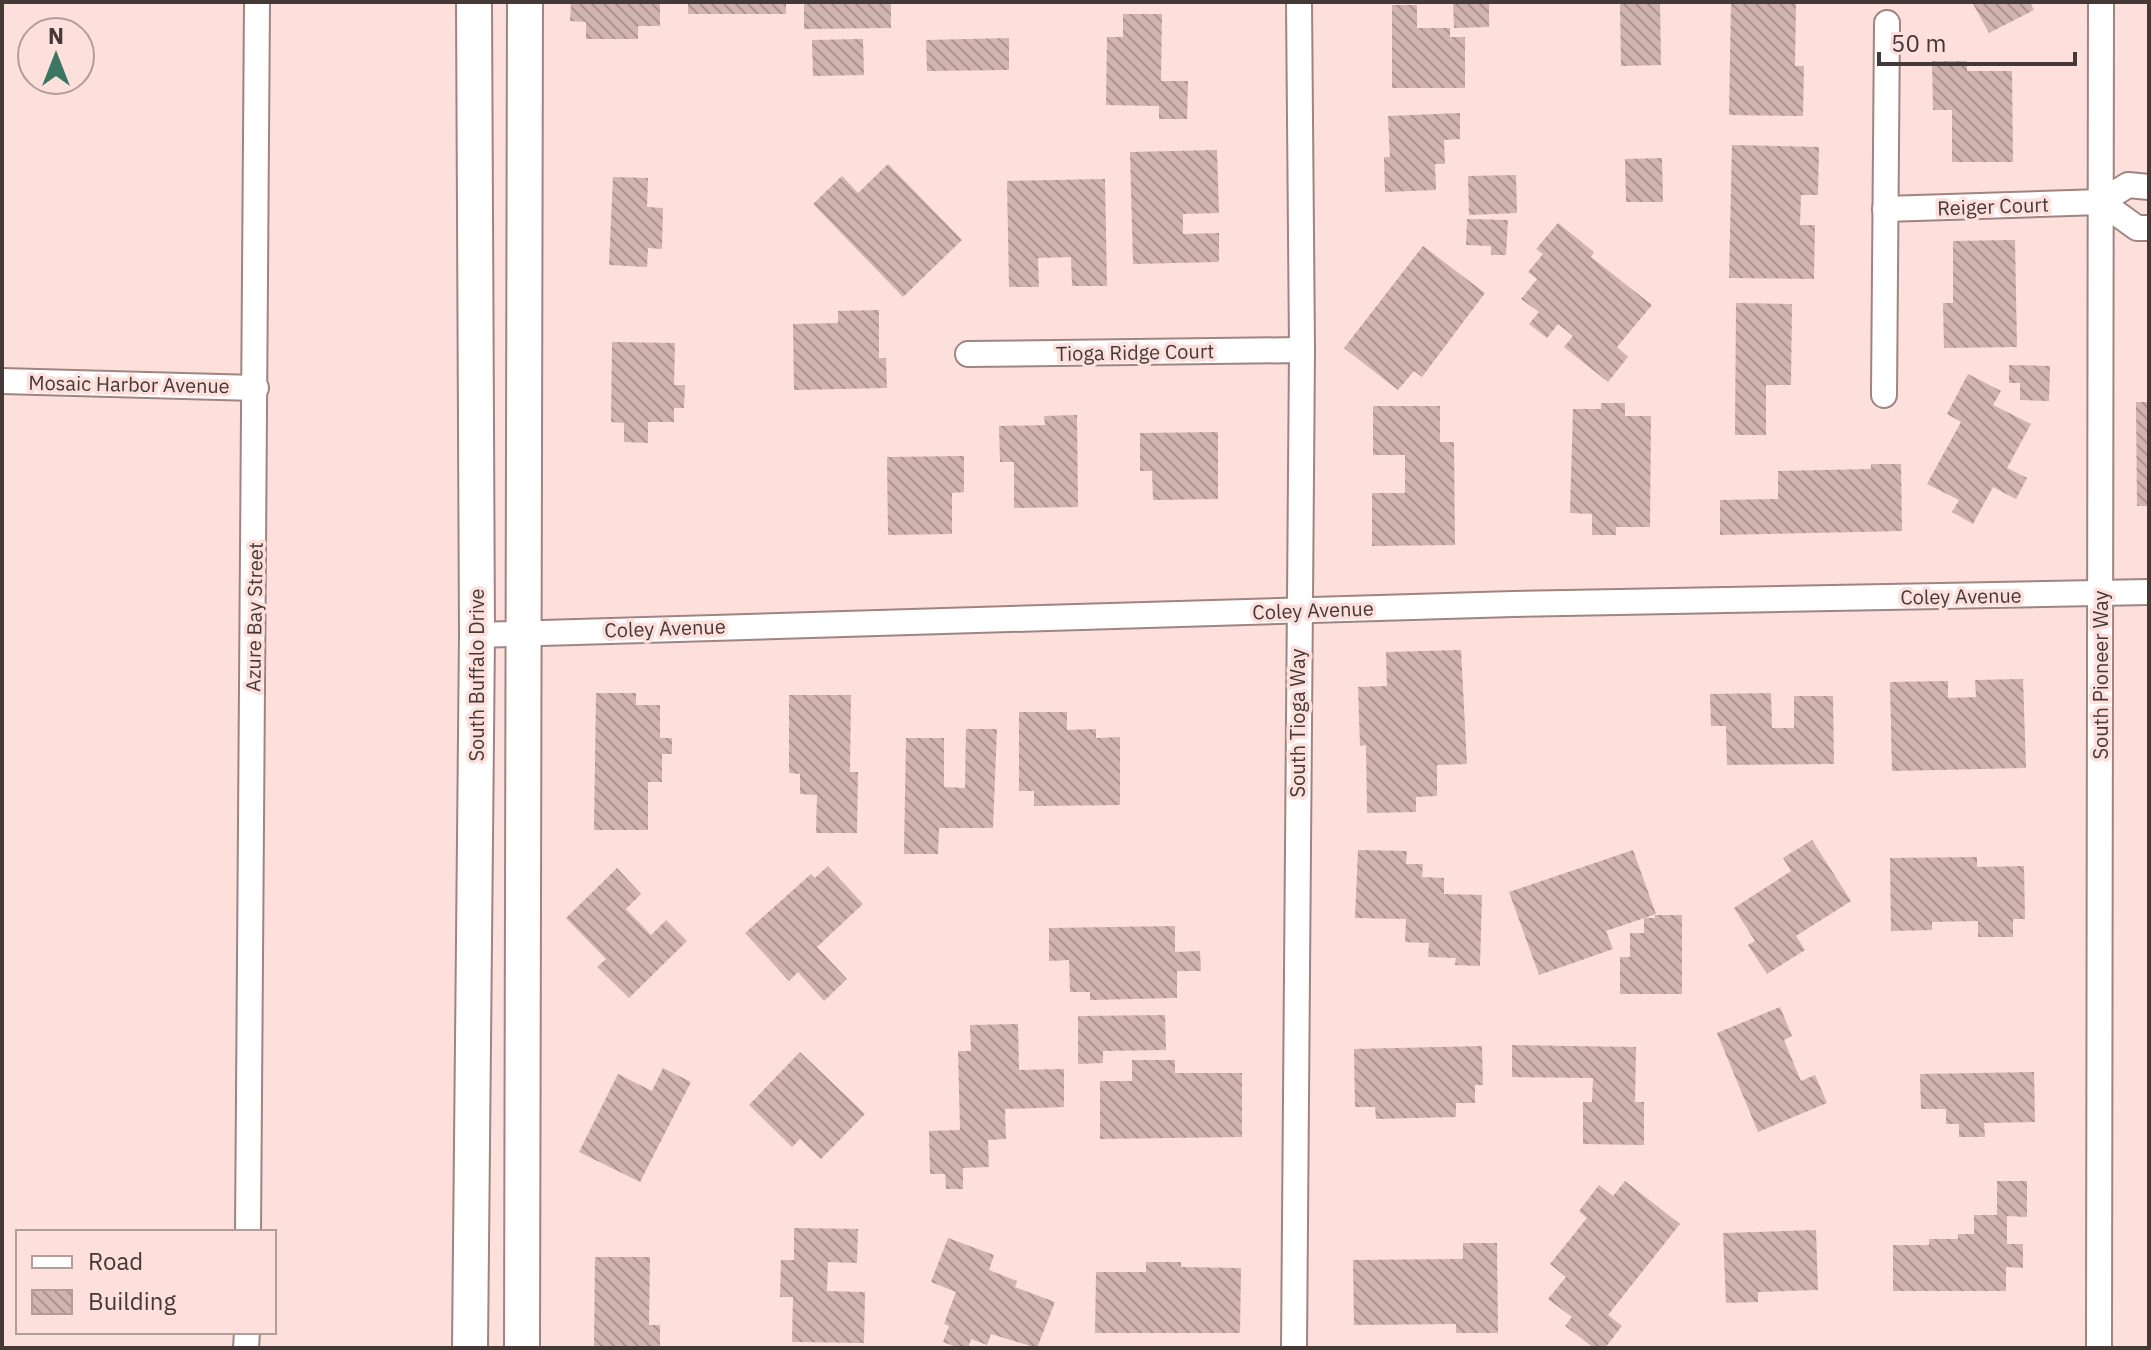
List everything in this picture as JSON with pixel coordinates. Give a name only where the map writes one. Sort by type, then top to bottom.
[{"type":"main road","name":"South Buffalo Drive","points":[[470,1348],[477,635],[474,2]]},
{"type":"main road","points":[[522,1348],[527,633],[525,2]]},
{"type":"street","name":"Azure Bay Street","points":[[248,1230],[257,2]]},
{"type":"street","name":"South Tioga Way","points":[[1294,1348],[1302,350],[1299,2]]},
{"type":"street","name":"South Pioneer Way","points":[[2099,1348],[2101,2]]},
{"type":"street","points":[[1884,395],[1887,23]]},
{"type":"street","points":[[2149,187],[2128,185],[2101,202],[2137,228],[2149,228]]},
{"type":"street","name":"Reiger Court","points":[[1885,209],[2101,202]]},
{"type":"street","name":"Tioga Ridge Court","points":[[968,354],[1302,350]]},
{"type":"street","name":"Mosaic Harbor Avenue","points":[[2,381],[256,388]]},
{"type":"street","name":"Coley Avenue","points":[[477,635],[1298,611],[2149,592]]},
{"type":"building","points":[[571,2],[660,2],[660,26],[638,26],[638,39],[586,39],[586,22],[570,21]]},
{"type":"building","points":[[688,2],[786,2],[786,14],[688,14]]},
{"type":"building","points":[[804,2],[891,2],[891,28],[804,29]]},
{"type":"building","points":[[1453,2],[1489,2],[1489,27],[1454,28]]},
{"type":"building","points":[[1620,2],[1660,2],[1661,65],[1621,66]]},
{"type":"building","points":[[1731,2],[1796,2],[1795,66],[1804,66],[1803,116],[1729,115]]},
{"type":"building","points":[[1972,2],[2030,2],[2034,10],[1989,33]]},
{"type":"building","points":[[1392,5],[1417,5],[1417,28],[1450,28],[1450,37],[1465,37],[1465,88],[1392,88]]},
{"type":"building","points":[[1123,14],[1162,14],[1161,81],[1188,81],[1187,119],[1159,119],[1159,106],[1106,105],[1107,37],[1123,37]]},
{"type":"building","points":[[1009,38],[1009,70],[927,71],[926,40]]},
{"type":"building","points":[[863,39],[864,75],[813,76],[812,40]]},
{"type":"building","points":[[1932,61],[1967,61],[1967,71],[2012,71],[2013,162],[1952,162],[1952,110],[1933,110]]},
{"type":"building","points":[[1460,113],[1460,139],[1444,140],[1445,164],[1435,164],[1436,190],[1385,192],[1384,157],[1390,157],[1388,116]]},
{"type":"building","points":[[1732,145],[1819,147],[1818,195],[1801,195],[1800,225],[1815,225],[1814,279],[1729,278]]},
{"type":"building","points":[[1217,150],[1219,213],[1183,214],[1183,234],[1219,233],[1219,262],[1133,264],[1130,152]]},
{"type":"building","points":[[1662,158],[1663,202],[1626,202],[1625,159]]},
{"type":"building","points":[[888,164],[962,240],[903,297],[813,204],[842,176],[858,193]]},
{"type":"building","points":[[1516,175],[1517,213],[1469,215],[1468,176]]},
{"type":"building","points":[[613,177],[648,178],[647,207],[663,208],[662,249],[648,248],[647,267],[609,265]]},
{"type":"building","points":[[1105,179],[1107,286],[1072,286],[1071,257],[1038,258],[1039,287],[1009,287],[1007,181]]},
{"type":"building","points":[[1467,219],[1508,220],[1506,255],[1491,255],[1491,246],[1466,245]]},
{"type":"building","points":[[1558,223],[1594,252],[1591,257],[1652,305],[1617,347],[1628,357],[1608,382],[1564,347],[1573,336],[1558,324],[1547,338],[1529,324],[1539,312],[1521,299],[1537,279],[1528,272],[1543,254],[1536,249]]},
{"type":"building","points":[[2015,240],[2017,347],[1944,348],[1943,303],[1953,303],[1953,241]]},
{"type":"building","points":[[1423,246],[1485,293],[1422,377],[1414,371],[1398,390],[1344,348]]},
{"type":"building","points":[[1736,303],[1792,304],[1791,385],[1766,385],[1766,435],[1735,435]]},
{"type":"building","points":[[879,310],[879,358],[886,358],[887,388],[794,390],[793,324],[838,323],[838,311]]},
{"type":"building","points":[[612,342],[675,343],[674,385],[685,385],[684,408],[674,408],[674,422],[648,422],[648,443],[624,442],[624,423],[611,422]]},
{"type":"building","points":[[2009,365],[2050,366],[2049,401],[2020,400],[2020,383],[2009,383]]},
{"type":"building","points":[[1968,374],[2001,391],[1993,405],[2031,424],[2007,468],[2027,478],[2016,499],[1993,487],[1973,524],[1952,512],[1959,500],[1927,484],[1961,422],[1947,414]]},
{"type":"building","points":[[2136,402],[2149,402],[2149,506],[2137,506]]},
{"type":"building","points":[[1601,403],[1625,403],[1625,416],[1651,416],[1650,527],[1616,527],[1616,535],[1592,535],[1592,514],[1570,513],[1573,409],[1601,409]]},
{"type":"building","points":[[1373,406],[1440,406],[1440,442],[1454,442],[1455,545],[1372,546],[1372,493],[1405,493],[1405,455],[1373,455]]},
{"type":"building","points":[[1077,415],[1078,507],[1014,508],[1014,462],[1000,462],[999,426],[1045,425],[1044,416]]},
{"type":"building","points":[[1218,432],[1218,499],[1153,500],[1152,471],[1140,471],[1140,433]]},
{"type":"building","points":[[964,456],[964,492],[952,493],[952,534],[888,535],[887,457]]},
{"type":"building","points":[[1871,464],[1901,464],[1902,531],[1720,535],[1720,500],[1778,499],[1778,471],[1871,469]]},
{"type":"building","points":[[1461,650],[1467,764],[1437,765],[1437,796],[1416,797],[1416,812],[1367,813],[1366,745],[1360,746],[1358,687],[1387,686],[1386,652]]},
{"type":"building","points":[[2023,679],[2026,768],[1892,771],[1890,682],[1948,681],[1948,698],[1976,697],[1975,680]]},
{"type":"building","points":[[596,693],[636,693],[636,705],[660,705],[660,738],[672,738],[672,754],[662,754],[662,782],[648,782],[648,830],[594,830]]},
{"type":"building","points":[[1771,693],[1772,728],[1794,728],[1794,696],[1833,696],[1834,764],[1727,765],[1726,726],[1711,726],[1710,694]]},
{"type":"building","points":[[789,695],[851,695],[850,772],[858,772],[857,833],[816,833],[817,795],[800,794],[800,774],[789,773]]},
{"type":"building","points":[[1019,712],[1067,712],[1067,730],[1096,729],[1096,738],[1120,737],[1120,805],[1034,806],[1034,791],[1019,791]]},
{"type":"building","points":[[966,729],[997,729],[993,828],[939,828],[938,854],[904,854],[906,738],[944,738],[944,787],[965,788]]},
{"type":"building","points":[[1812,840],[1851,901],[1796,936],[1805,950],[1767,974],[1748,945],[1755,941],[1734,908],[1791,871],[1783,858]]},
{"type":"building","points":[[1358,850],[1407,851],[1406,864],[1423,864],[1422,877],[1444,878],[1444,894],[1482,895],[1480,966],[1455,965],[1456,958],[1428,957],[1429,943],[1405,942],[1406,919],[1355,918]]},
{"type":"building","points":[[1633,850],[1656,914],[1606,931],[1613,949],[1539,975],[1509,892]]},
{"type":"building","points":[[1977,857],[1977,867],[2024,866],[2025,919],[2013,919],[2013,937],[1978,937],[1978,921],[1932,922],[1932,930],[1891,931],[1890,858]]},
{"type":"building","points":[[828,866],[863,904],[817,947],[847,979],[824,1001],[798,972],[789,981],[745,933],[811,874],[815,878]]},
{"type":"building","points":[[617,868],[641,894],[626,909],[651,935],[666,920],[687,941],[629,998],[597,967],[606,959],[566,918]]},
{"type":"building","points":[[1655,915],[1682,915],[1682,994],[1620,994],[1620,957],[1630,957],[1630,933],[1644,933],[1644,918],[1655,918]]},
{"type":"building","points":[[1175,926],[1175,952],[1200,951],[1201,971],[1177,971],[1177,998],[1090,1000],[1090,992],[1070,992],[1069,960],[1049,961],[1049,928]]},
{"type":"building","points":[[1780,1007],[1792,1036],[1784,1040],[1801,1081],[1815,1075],[1827,1103],[1758,1132],[1717,1033]]},
{"type":"building","points":[[1165,1015],[1166,1050],[1103,1051],[1103,1063],[1078,1064],[1078,1016]]},
{"type":"building","points":[[1018,1024],[1019,1070],[1064,1069],[1064,1107],[1005,1109],[1006,1139],[988,1140],[989,1167],[963,1168],[963,1189],[946,1189],[945,1174],[930,1174],[929,1131],[960,1130],[958,1051],[971,1051],[970,1025]]},
{"type":"building","points":[[1512,1045],[1636,1047],[1635,1102],[1644,1102],[1644,1145],[1583,1144],[1583,1102],[1592,1102],[1593,1078],[1512,1077]]},
{"type":"building","points":[[1482,1046],[1483,1085],[1475,1085],[1475,1103],[1456,1103],[1456,1117],[1376,1119],[1375,1107],[1355,1107],[1354,1049]]},
{"type":"building","points":[[800,1052],[865,1114],[821,1159],[800,1139],[792,1147],[749,1105]]},
{"type":"building","points":[[1132,1060],[1175,1060],[1175,1073],[1242,1073],[1242,1137],[1100,1139],[1100,1081],[1132,1081]]},
{"type":"building","points":[[663,1068],[691,1082],[640,1182],[579,1152],[618,1074],[652,1091]]},
{"type":"building","points":[[2034,1072],[2035,1122],[1984,1123],[1985,1137],[1959,1137],[1959,1124],[1946,1124],[1946,1109],[1921,1109],[1920,1074]]},
{"type":"building","points":[[1625,1181],[1680,1224],[1608,1315],[1622,1326],[1605,1348],[1594,1348],[1565,1326],[1572,1317],[1548,1299],[1566,1277],[1550,1264],[1587,1218],[1579,1211],[1599,1185],[1613,1196]]},
{"type":"building","points":[[1997,1181],[2027,1181],[2027,1217],[2007,1216],[2007,1244],[2023,1244],[2023,1268],[2006,1267],[2006,1291],[1893,1291],[1893,1245],[1929,1245],[1929,1239],[1958,1239],[1958,1234],[1974,1234],[1974,1215],[1997,1215]]},
{"type":"building","points":[[794,1228],[858,1229],[857,1263],[828,1262],[827,1291],[865,1292],[864,1343],[792,1342],[793,1297],[780,1297],[781,1260],[794,1260]]},
{"type":"building","points":[[1816,1230],[1818,1290],[1758,1292],[1758,1302],[1726,1303],[1723,1233]]},
{"type":"building","points":[[948,1238],[994,1255],[989,1270],[1017,1281],[1015,1287],[1055,1302],[1037,1348],[991,1334],[987,1345],[971,1339],[968,1348],[959,1348],[943,1342],[949,1326],[944,1324],[956,1292],[931,1282]]},
{"type":"building","points":[[1463,1243],[1497,1243],[1498,1333],[1456,1333],[1456,1324],[1354,1325],[1353,1260],[1463,1259]]},
{"type":"building","points":[[595,1257],[650,1257],[649,1325],[660,1325],[660,1348],[594,1348]]},
{"type":"building","points":[[1146,1262],[1181,1262],[1181,1267],[1241,1268],[1240,1333],[1095,1333],[1096,1272],[1146,1272]]}]
